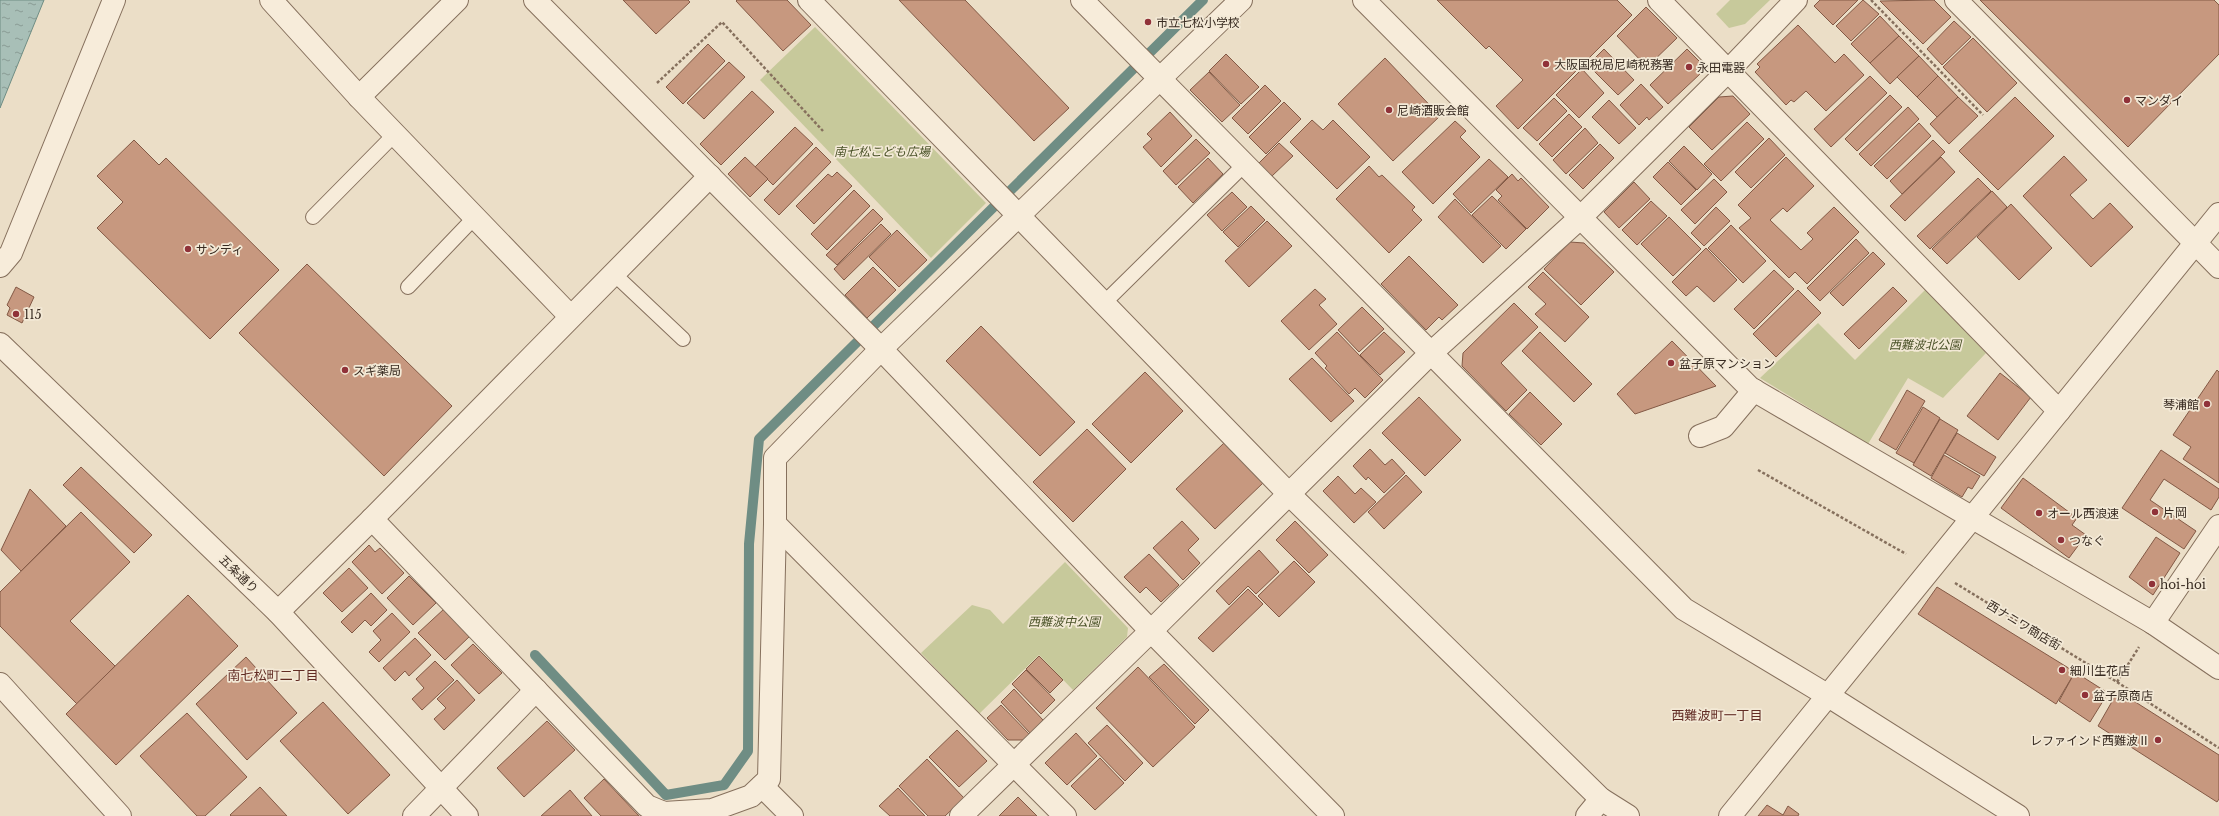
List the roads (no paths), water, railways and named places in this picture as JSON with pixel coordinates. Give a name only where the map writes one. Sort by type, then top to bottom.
[{"type":"street","points":[[0,266],[10,253],[114,0]]},
{"type":"street","points":[[271,0],[359,97],[570,316]]},
{"type":"street","points":[[359,97],[457,0]]},
{"type":"street","points":[[535,0],[881,349],[1151,631],[1333,816]]},
{"type":"street","points":[[809,0],[1290,495],[1601,799],[1628,816]]},
{"type":"street","points":[[1082,0],[1430,354],[1684,609],[1827,695],[2018,816]]},
{"type":"street","points":[[372,519],[647,806],[664,813],[712,810],[751,796],[769,779],[775,524],[775,458],[881,349],[1241,0]]},
{"type":"street","points":[[1364,0],[1580,218],[1754,390],[2153,624],[2219,668]]},
{"type":"street","points":[[1659,0],[1727,72],[2059,411]]},
{"type":"street","points":[[961,816],[1290,495],[1430,354],[1580,218],[1727,72],[1796,0]]},
{"type":"street","points":[[1956,0],[2219,267]]},
{"type":"street","points":[[278,612],[372,519],[570,316],[710,176]]},
{"type":"street","points":[[1730,816],[1930,568],[2034,445],[2059,411],[2219,214]]},
{"type":"street","name":"五条通り","points":[[0,344],[278,612],[467,816]]},
{"type":"street","points":[[1700,436],[1723,427],[1754,390]]},
{"type":"street","points":[[775,524],[1066,816]]},
{"type":"street","points":[[2153,624],[2219,526]]},
{"type":"street","points":[[0,684],[120,816]]},
{"type":"street","points":[[414,816],[536,690]]},
{"type":"street","points":[[762,786],[792,816]]},
{"type":"street","points":[[1587,816],[1601,799]]},
{"type":"lane","points":[[313,217],[395,134]]},
{"type":"lane","points":[[1104,303],[1244,165]]},
{"type":"lane","points":[[408,287],[475,217]]},
{"type":"lane","points":[[613,273],[683,339]]},
{"type":"water","points":[[0,0],[44,0],[0,108]]},
{"type":"waterway","points":[[535,655],[666,795],[724,785],[748,751],[749,544],[759,439],[1203,0]]},
{"type":"place","name":"市立七松小学校","points":[[1148,22]]},
{"type":"place","name":"大阪国税局尼崎税務署","points":[[1546,64]]},
{"type":"place","name":"永田電器","points":[[1689,67]]},
{"type":"place","name":"マンダイ","points":[[2127,100]]},
{"type":"place","name":"尼崎酒販会館","points":[[1389,110]]},
{"type":"place","name":"サンディ","points":[[188,249]]},
{"type":"place","name":"115","points":[[16,314]]},
{"type":"place","name":"盆子原マンション","points":[[1671,363]]},
{"type":"place","name":"スギ薬局","points":[[345,370]]},
{"type":"place","name":"琴浦館","points":[[2207,404]]},
{"type":"place","name":"片岡","points":[[2155,512]]},
{"type":"place","name":"オール西浪速","points":[[2039,513]]},
{"type":"place","name":"つなぐ","points":[[2061,540]]},
{"type":"place","name":"hoi-hoi","points":[[2152,584]]},
{"type":"place","name":"細川生花店","points":[[2062,670]]},
{"type":"place","name":"盆子原商店","points":[[2085,695]]},
{"type":"place","name":"レファインド西難波Ⅱ","points":[[2158,740]]},
{"type":"district","name":"南七松町二丁目","points":[[273,675]]},
{"type":"district","name":"西難波町一丁目","points":[[1717,715]]},
{"type":"park label","name":"南七松こども広場","points":[[882,151]]},
{"type":"park label","name":"西難波北公園","points":[[1925,344]]},
{"type":"park label","name":"西難波中公園","points":[[1064,621]]}]
